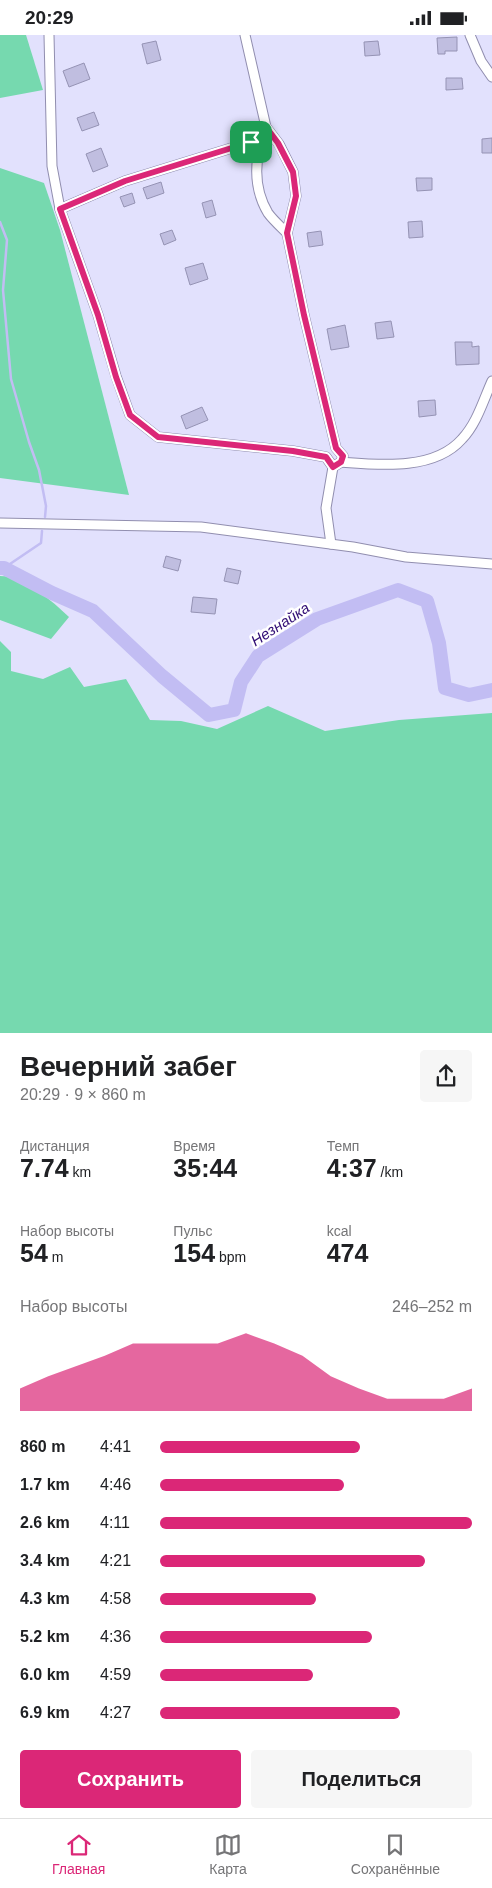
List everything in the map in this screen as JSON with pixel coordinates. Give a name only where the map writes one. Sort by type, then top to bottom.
[{"type":"street","points":[[49,35],[52,165],[60,209],[98,315],[116,377],[130,415],[158,437],[326,457],[337,465],[391,466],[436,458],[461,440],[478,415],[492,381]]},
{"type":"street","points":[[244,35],[266,127],[278,143],[293,172],[296,196],[287,233],[304,315],[336,448],[343,456],[337,465],[326,508],[331,544]]},
{"type":"street","points":[[470,35],[481,61],[492,77]]},
{"type":"street","points":[[266,127],[256,159],[258,186],[269,214],[287,233]]},
{"type":"street","points":[[60,209],[125,181],[251,142],[260,143]]},
{"type":"street","points":[[0,523],[201,527],[331,544],[406,557],[492,564]]},
{"type":"green space","points":[[0,35],[26,35],[43,90],[0,98]]},
{"type":"green space","points":[[0,168],[44,183],[60,230],[129,495],[0,478]]},
{"type":"green space","points":[[0,576],[19,580],[28,585],[46,597],[69,617],[51,639],[0,620]]},
{"type":"green space","points":[[0,641],[11,652],[11,671],[43,679],[70,667],[84,687],[126,679],[150,720],[181,721],[217,729],[268,706],[325,731],[399,720],[492,713],[492,1033],[0,1033]]},
{"type":"building","points":[[457,37],[457,51],[445,51],[445,54],[438,54],[437,38]]},
{"type":"building","points":[[156,41],[161,60],[147,64],[142,44]]},
{"type":"building","points":[[378,41],[380,55],[365,56],[364,42]]},
{"type":"building","points":[[84,63],[90,79],[69,87],[63,71]]},
{"type":"building","points":[[446,78],[462,78],[463,89],[446,90]]},
{"type":"building","points":[[94,112],[99,125],[82,131],[77,118]]},
{"type":"building","points":[[492,138],[492,153],[482,153],[482,139]]},
{"type":"building","points":[[101,148],[108,166],[93,172],[86,154]]},
{"type":"building","points":[[416,178],[432,178],[432,190],[417,191]]},
{"type":"building","points":[[161,182],[164,193],[147,199],[143,188]]},
{"type":"building","points":[[132,193],[135,203],[124,207],[120,197]]},
{"type":"building","points":[[212,200],[216,215],[206,218],[202,203]]},
{"type":"building","points":[[422,221],[423,237],[409,238],[408,222]]},
{"type":"building","points":[[172,230],[176,240],[164,245],[160,234]]},
{"type":"building","points":[[321,231],[323,245],[309,247],[307,233]]},
{"type":"building","points":[[203,263],[208,279],[190,285],[185,268]]},
{"type":"building","points":[[391,321],[394,337],[377,339],[375,323]]},
{"type":"building","points":[[345,325],[349,347],[331,350],[327,329]]},
{"type":"building","points":[[455,342],[472,342],[472,347],[479,346],[479,364],[456,365]]},
{"type":"building","points":[[435,400],[436,415],[419,417],[418,401]]},
{"type":"building","points":[[202,407],[208,420],[186,429],[181,416]]},
{"type":"building","points":[[166,556],[181,560],[178,571],[163,567]]},
{"type":"building","points":[[227,568],[241,571],[238,584],[224,581]]},
{"type":"building","points":[[193,597],[217,599],[215,614],[191,612]]},
{"type":"waterway","points":[[0,222],[7,240],[3,290],[11,379],[39,470],[46,506],[45,517]]},
{"type":"waterway","points":[[4,568],[41,543],[42,531]]},
{"type":"waterway","name":"Незнайка","points":[[0,568],[4,568],[52,593],[93,611],[162,676],[209,715],[234,710],[241,682],[258,656],[317,619],[398,590],[427,601],[439,643],[445,688],[469,695],[492,690]]},
{"type":"route","points":[[266,127],[278,143],[293,172],[296,196],[287,233],[304,315],[336,448],[343,456],[341,462],[333,467],[326,457],[293,451],[158,437],[130,415],[116,377],[98,315],[60,209],[125,181],[251,142],[260,143],[266,127]]}]
